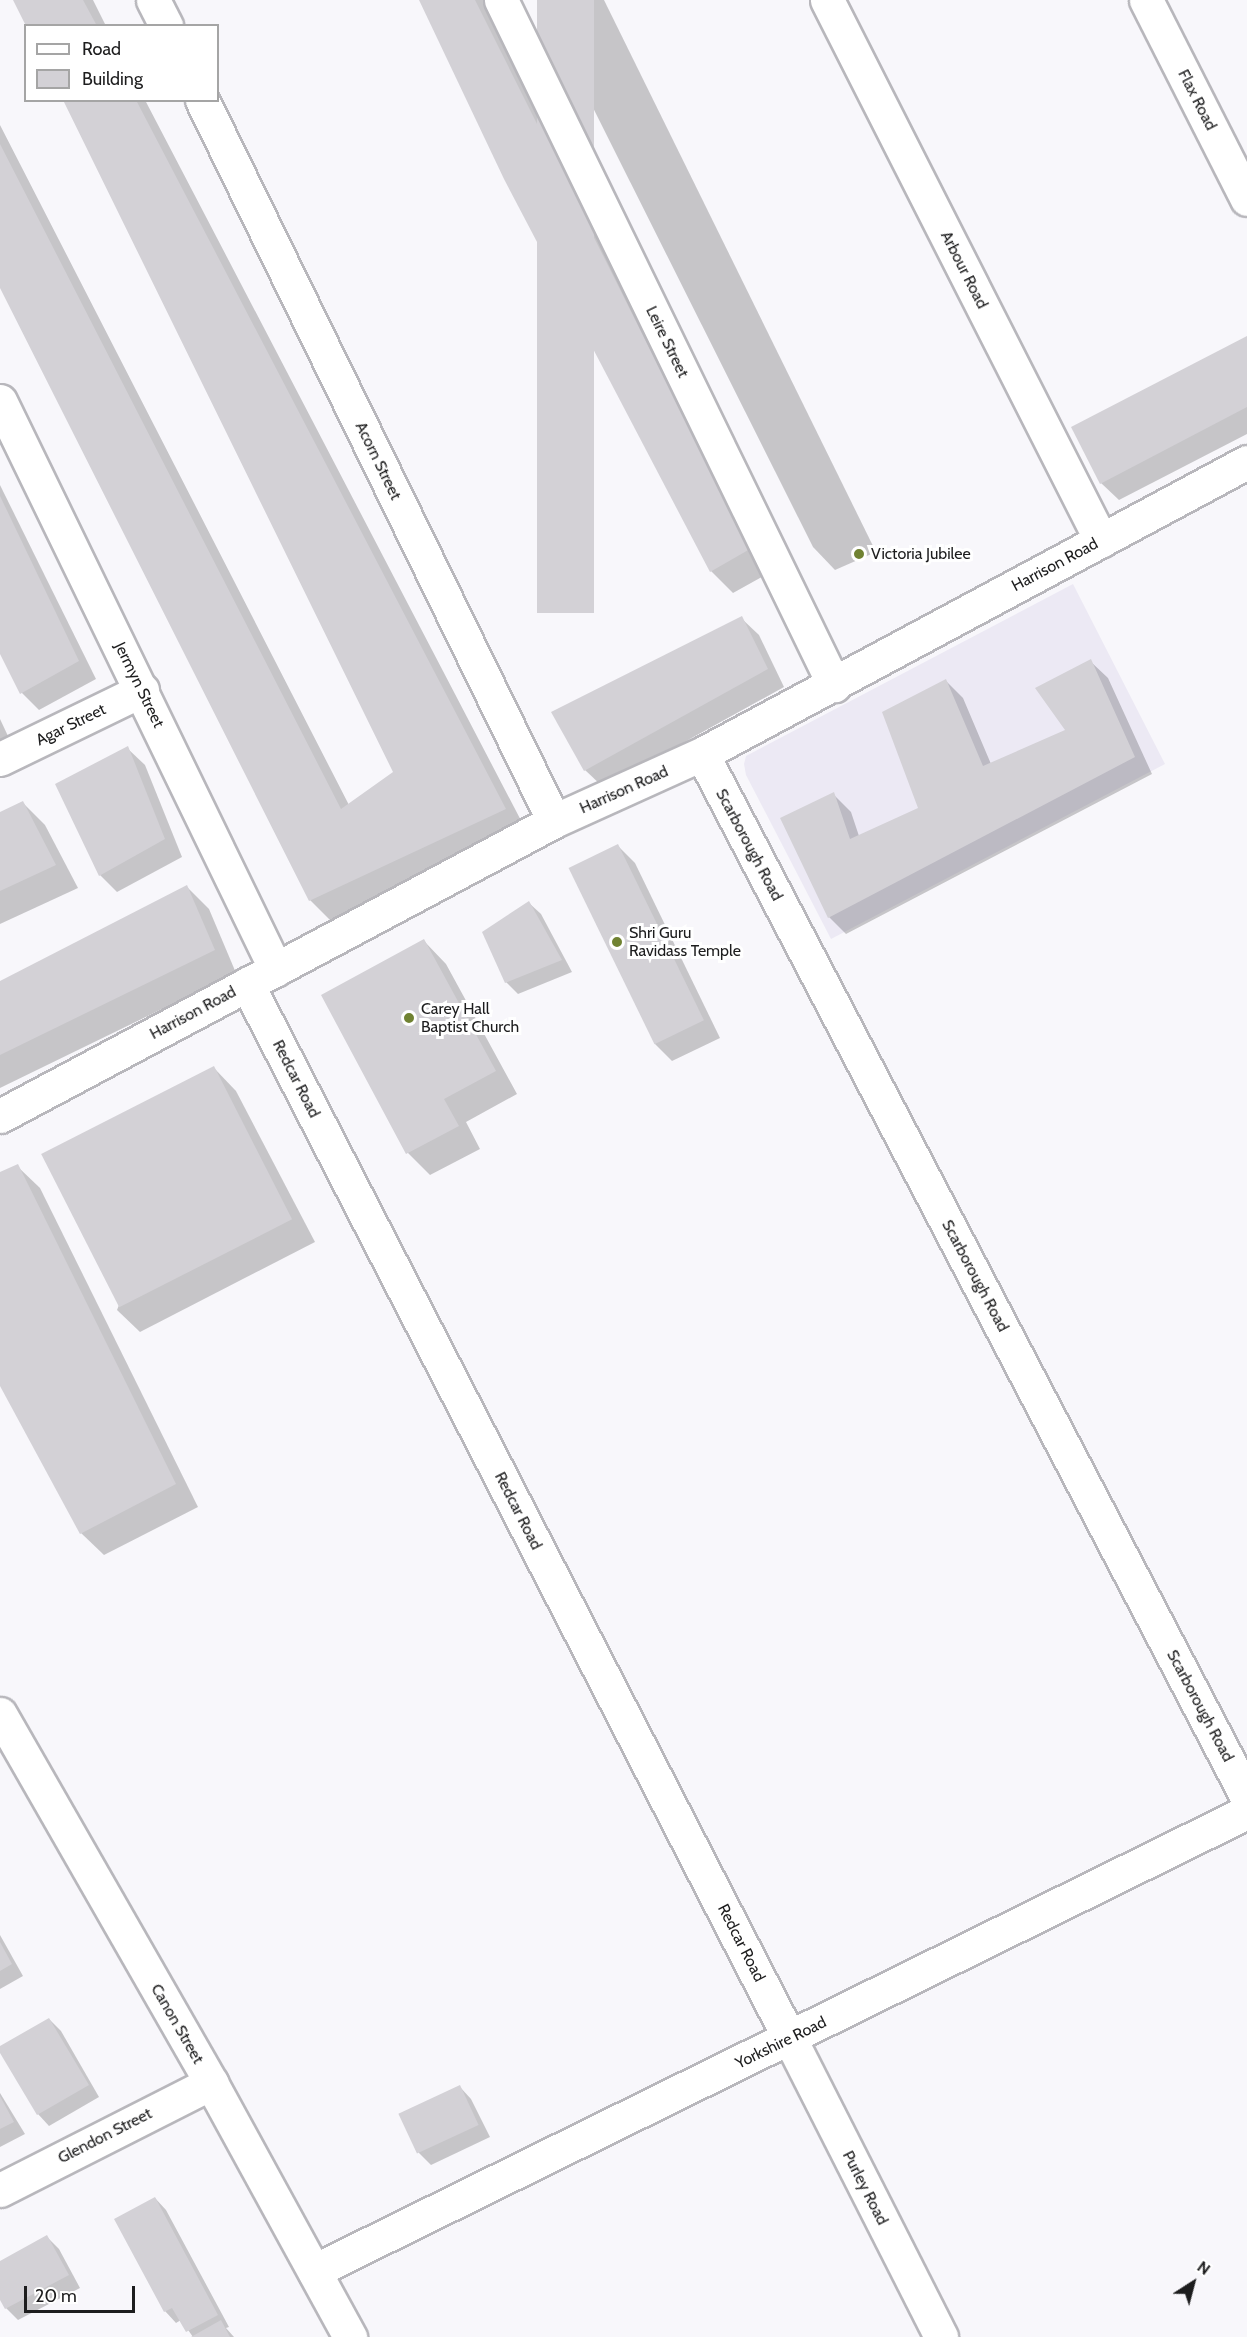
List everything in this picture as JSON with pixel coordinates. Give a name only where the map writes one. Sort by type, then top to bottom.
[{"type":"street","points":[[153,0],[165,24]]},
{"type":"street","name":"Leire Street","points":[[501,0],[834,685]]},
{"type":"street","name":"Arbour Road","points":[[827,0],[1101,540]]},
{"type":"street","name":"Flax Road","points":[[1146,0],[1247,199]]},
{"type":"street","name":"Acorn Street","points":[[203,102],[554,821]]},
{"type":"street","name":"Jermyn Street","points":[[0,402],[276,969]]},
{"type":"street","name":"Harrison Road","points":[[0,1116],[554,821],[702,754],[1101,540],[1245,468]]},
{"type":"street","name":"Agar Street","points":[[0,759],[142,690]]},
{"type":"street","name":"Scarborough Road","points":[[702,754],[1247,1797]]},
{"type":"street","name":"Redcar Road","points":[[247,984],[790,2038]]},
{"type":"street","name":"Canon Street","points":[[0,1714],[211,2083],[350,2337]]},
{"type":"street","name":"Yorkshire Road","points":[[314,2271],[1247,1812]]},
{"type":"street","name":"Purley Road","points":[[790,2038],[941,2337]]},
{"type":"street","name":"Glendon Street","points":[[0,2190],[211,2083]]},
{"type":"shaded area","points":[[1073,584],[1165,764],[831,939],[746,775],[744,764],[746,756]]},
{"type":"building","points":[[13,0],[83,0],[96,24],[25,24]]},
{"type":"building","points":[[419,0],[475,0],[750,549],[710,572],[504,179]]},
{"type":"building","points":[[537,0],[594,0],[594,613],[537,613]]},
{"type":"building","points":[[64,102],[137,102],[506,809],[309,901],[0,288],[0,144],[341,809],[393,772]]},
{"type":"building","points":[[1247,336],[1247,407],[1100,484],[1071,427]]},
{"type":"building","points":[[0,496],[79,661],[20,694],[0,654]]},
{"type":"building","points":[[742,616],[768,669],[584,771],[551,712]]},
{"type":"building","points":[[1091,659],[1135,757],[828,918],[780,818],[834,792],[850,839],[918,808],[882,712],[946,679],[983,766],[1065,730],[1035,688]]},
{"type":"building","points":[[128,746],[165,839],[99,876],[55,784]]},
{"type":"building","points":[[23,801],[56,865],[0,891],[0,812]]},
{"type":"building","points":[[618,844],[704,1020],[654,1044],[569,868]]},
{"type":"building","points":[[187,885],[215,950],[0,1055],[0,981]]},
{"type":"building","points":[[529,901],[562,960],[505,983],[482,932]]},
{"type":"building","points":[[424,939],[496,1071],[444,1099],[459,1126],[406,1154],[321,995]]},
{"type":"building","points":[[214,1066],[292,1219],[119,1307],[41,1154]]},
{"type":"building","points":[[18,1164],[176,1484],[80,1534],[0,1386],[0,1172]]},
{"type":"building","points":[[0,1942],[12,1964],[0,1971]]},
{"type":"building","points":[[49,2018],[89,2085],[37,2115],[0,2053],[0,2046]]},
{"type":"building","points":[[460,2085],[479,2125],[417,2154],[398,2114]]},
{"type":"building","points":[[0,2096],[14,2122],[0,2129]]},
{"type":"building","points":[[155,2197],[218,2315],[186,2332],[172,2308],[164,2312],[114,2219]]},
{"type":"building","points":[[47,2235],[69,2275],[5,2309],[0,2300],[0,2261]]},
{"type":"building","points":[[221,2320],[230,2337],[191,2337]]},
{"type":"place","name":"Victoria Jubilee","points":[[859,554]]},
{"type":"place","name":"Shri Guru Ravidass Temple","points":[[617,942]]},
{"type":"place","name":"Carey Hall Baptist Church","points":[[409,1018]]}]
